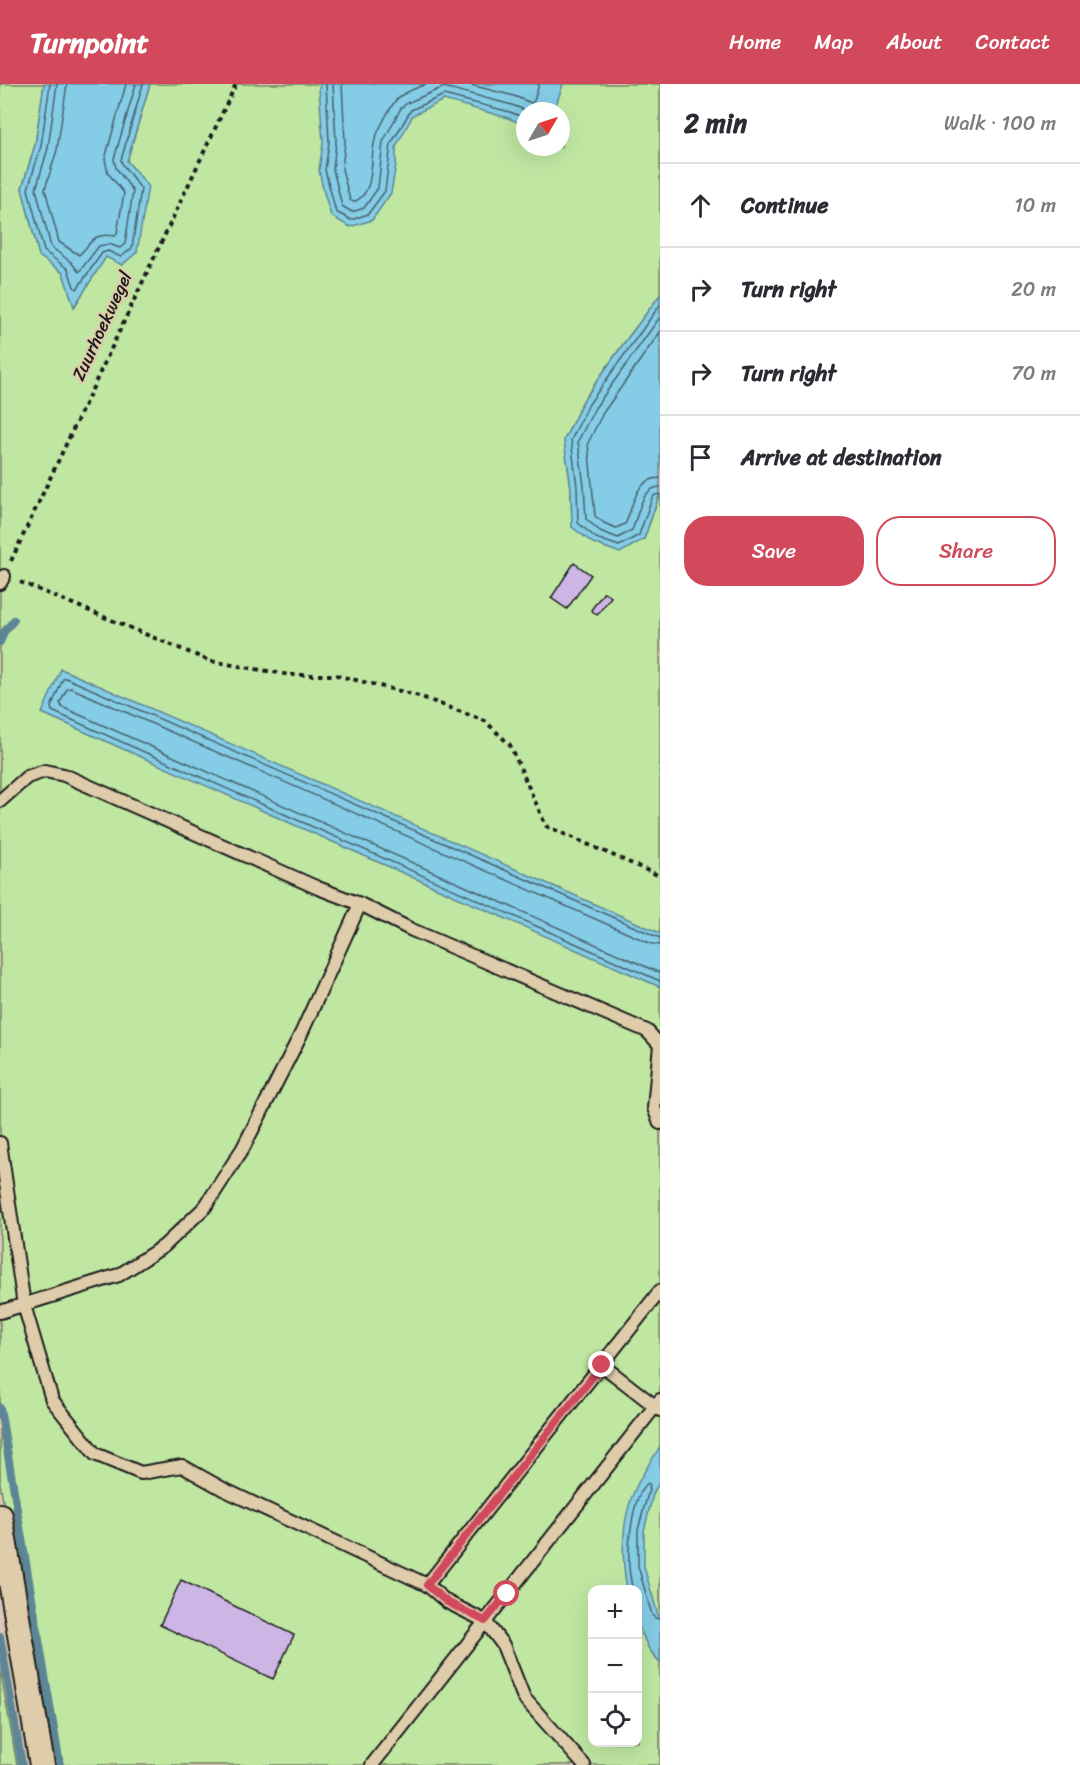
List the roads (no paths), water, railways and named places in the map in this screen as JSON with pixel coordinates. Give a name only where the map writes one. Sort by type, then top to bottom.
[{"type":"street","points":[[0,1516],[42,1765]]},
{"type":"lane","points":[[0,801],[27,777],[45,771],[64,775],[318,888],[360,904],[412,930],[647,1031],[660,1045],[654,1108],[660,1123]]},
{"type":"lane","points":[[0,1312],[119,1275],[164,1246],[205,1207],[243,1148],[301,1034],[360,904]]},
{"type":"lane","points":[[0,1143],[24,1305],[52,1400],[95,1454],[141,1473],[182,1466],[223,1489],[427,1585],[447,1602],[485,1621],[503,1645],[524,1698],[584,1765]]},
{"type":"lane","points":[[427,1585],[660,1291]]},
{"type":"lane","points":[[372,1765],[658,1406],[602,1365]]},
{"type":"water","points":[[44,84],[150,84],[127,161],[148,186],[137,252],[122,265],[106,257],[74,307],[63,273],[39,256],[22,188],[35,145]]},
{"type":"water","points":[[320,84],[563,84],[557,102],[516,102],[516,121],[444,100],[413,115],[396,147],[396,164],[391,193],[372,220],[350,227],[331,216],[323,189],[319,170],[323,143]]},
{"type":"water","points":[[660,295],[660,493],[644,539],[620,553],[593,543],[572,527],[571,488],[564,440],[583,401]]},
{"type":"water","points":[[61,669],[660,933],[660,987],[42,713]]},
{"type":"water","points":[[660,1446],[660,1481],[653,1494],[644,1531],[644,1567],[660,1622],[660,1663],[649,1649],[642,1634],[642,1585],[627,1585],[624,1564],[627,1512],[639,1482]]},
{"type":"waterway","points":[[0,642],[4,632],[14,620]]},
{"type":"waterway","points":[[0,1408],[60,1765]]},
{"type":"waterway","points":[[0,1636],[22,1765]]}]
